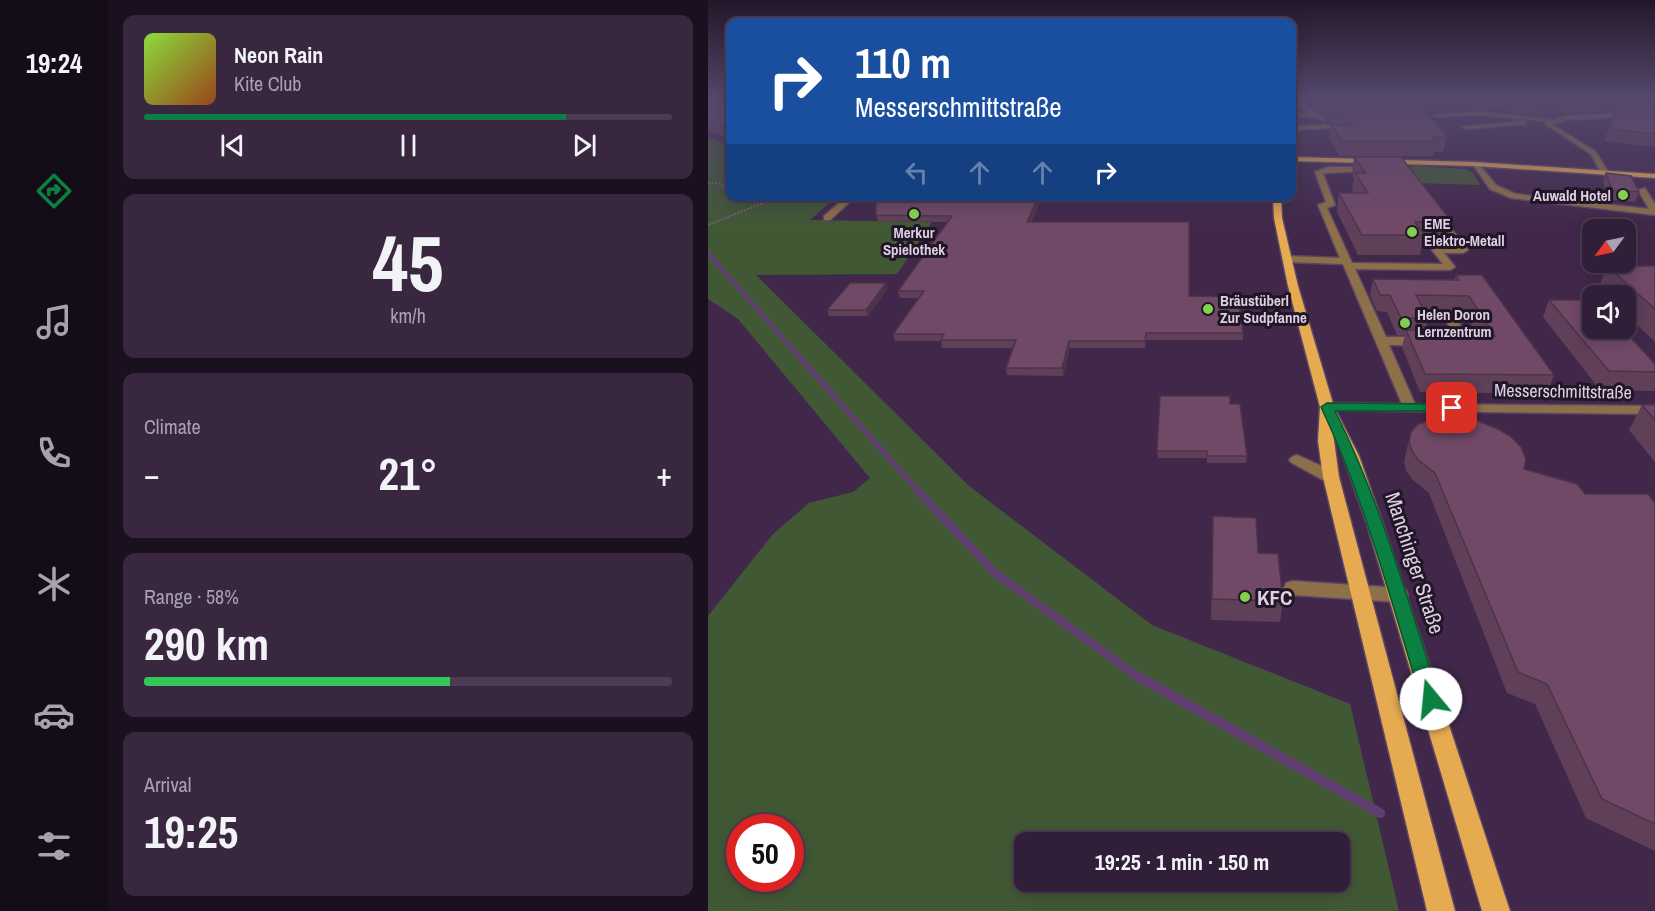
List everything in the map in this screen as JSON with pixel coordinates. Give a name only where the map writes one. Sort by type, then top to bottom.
[{"type":"main road","points":[[1296,161],[1474,164],[1655,176]]},
{"type":"main road","name":"Manchinger Straße","points":[[1268,201],[1278,218]]},
{"type":"main road","name":"Manchinger Straße","points":[[1277,201],[1278,218],[1287,259],[1327,407],[1351,456],[1399,595],[1496,911]]},
{"type":"main road","name":"Manchinger Straße","points":[[1327,407],[1324,441],[1331,477],[1441,911]]},
{"type":"street","points":[[1573,141],[1594,153],[1605,172]]},
{"type":"street","points":[[1399,162],[1401,170],[1335,169],[1319,172],[1331,205],[1323,205],[1410,407]]},
{"type":"street","points":[[1474,164],[1493,187],[1514,196],[1655,212]]},
{"type":"street","points":[[1642,190],[1655,212]]},
{"type":"street","points":[[826,218],[847,201]]},
{"type":"street","points":[[1287,259],[1348,264],[1450,267],[1437,250],[1463,250],[1428,206]]},
{"type":"street","points":[[1382,341],[1464,340],[1450,319]]},
{"type":"street","points":[[1589,396],[1599,409]]},
{"type":"street","name":"Messerschmittstraße","points":[[1327,407],[1655,410]]},
{"type":"street","points":[[1297,460],[1331,477]]},
{"type":"street","points":[[1293,588],[1399,595]]},
{"type":"path","points":[[708,183],[719,183],[726,189]]},
{"type":"path","points":[[708,225],[768,201]]},
{"type":"green space","points":[[708,141],[716,141],[726,146],[726,201],[831,201],[810,220],[932,222],[897,274],[756,275],[969,486],[1152,625],[1350,704],[1399,911],[708,911],[708,616],[773,534],[809,503],[853,492],[870,478],[738,319],[708,299]]},
{"type":"green space","points":[[1414,166],[1466,169],[1473,173],[1480,185],[1418,183],[1409,168]]},
{"type":"building","points":[[1342,141],[1436,141],[1342,141]]},
{"type":"building","points":[[1354,157],[1401,157],[1452,222],[1415,222],[1424,235],[1362,235],[1339,193],[1368,193],[1355,173],[1366,173]]},
{"type":"building","points":[[1606,173],[1631,176],[1639,192],[1612,190]]},
{"type":"building","points":[[876,201],[1037,201],[1027,222],[1189,222],[1189,296],[1238,297],[1243,333],[1146,333],[1145,341],[1069,341],[1062,368],[1006,368],[1016,340],[941,340],[944,334],[893,334],[924,291],[898,291],[952,216],[876,215]]},
{"type":"building","points":[[1636,266],[1655,266],[1655,309],[1636,292],[1636,285],[1628,285],[1615,273],[1636,273]]},
{"type":"building","points":[[1456,275],[1482,275],[1554,375],[1425,374],[1406,330],[1434,330],[1437,335],[1495,336],[1469,296],[1416,295],[1428,318],[1401,318],[1390,295],[1380,295],[1373,279],[1459,280]]},
{"type":"building","points":[[850,283],[886,283],[866,310],[827,310]]},
{"type":"building","points":[[1549,300],[1582,300],[1582,339],[1632,339],[1655,364],[1655,372],[1609,371]]},
{"type":"building","points":[[1160,396],[1230,396],[1230,404],[1240,404],[1247,456],[1207,456],[1207,451],[1157,451]]},
{"type":"building","points":[[1642,405],[1655,405],[1655,420]]},
{"type":"building","points":[[1442,417],[1473,419],[1498,429],[1510,436],[1521,447],[1526,459],[1524,469],[1577,484],[1585,494],[1648,494],[1655,503],[1655,824],[1602,799],[1547,684],[1518,672],[1435,473],[1418,460],[1409,442],[1411,432],[1418,424]]},
{"type":"building","name":"KFC","points":[[1213,516],[1256,518],[1258,553],[1278,554],[1283,601],[1212,599]]},
{"type":"waterway","points":[[708,253],[795,352]]},
{"type":"waterway","points":[[794,351],[919,492]]},
{"type":"waterway","points":[[918,491],[995,573],[1134,674]]},
{"type":"waterway","points":[[1132,673],[1380,813]]},
{"type":"place","name":"Auwald Hotel","points":[[1623,195]]},
{"type":"place","name":"Merkur Spielothek","points":[[914,214]]},
{"type":"place","name":"EME Elektro-Metall","points":[[1412,232]]},
{"type":"place","name":"Bräustüberl Zur Sudpfanne","points":[[1208,309]]},
{"type":"place","name":"Helen Doron Lernzentrum","points":[[1405,323]]},
{"type":"place","name":"KFC","points":[[1245,597]]},
{"type":"route","points":[[1431,699],[1399,595],[1351,456],[1327,407],[1452,408]]}]
